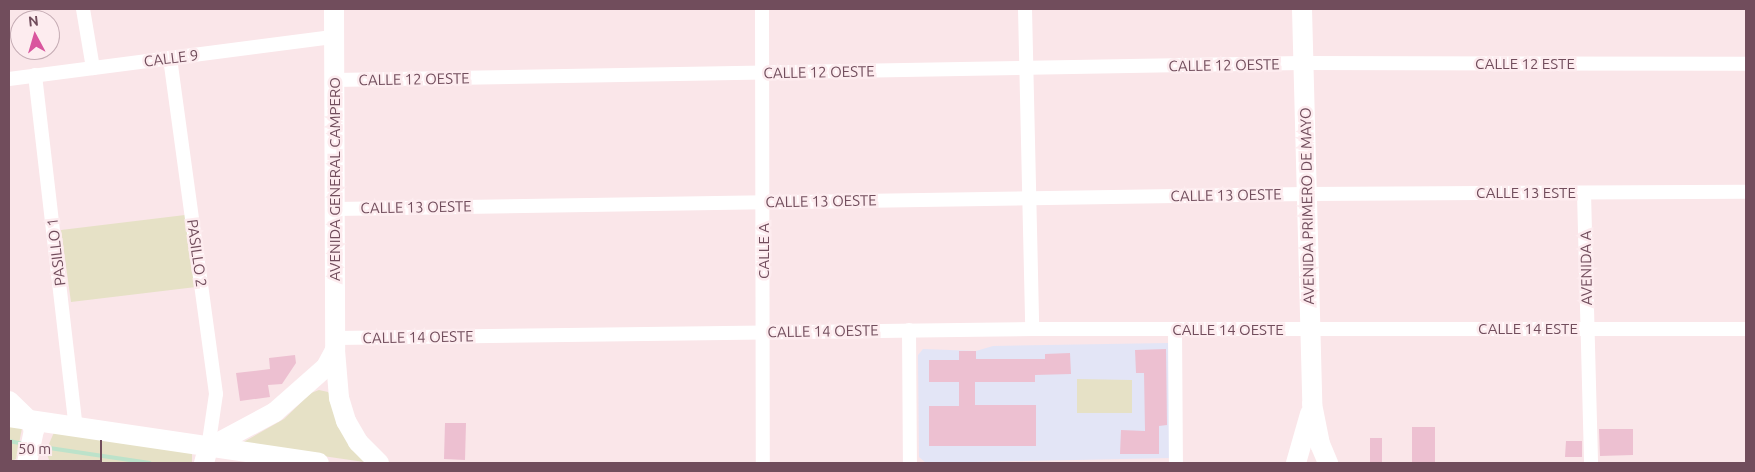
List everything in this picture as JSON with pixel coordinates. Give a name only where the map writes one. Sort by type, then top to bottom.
[{"type":"street","points":[[83,9],[93,68]]},
{"type":"street","name":"AVENIDA GENERAL CAMPERO","points":[[334,9],[336,344],[339,398],[346,421],[358,442],[379,463]]},
{"type":"street","name":"CALLE A","points":[[762,9],[764,202],[763,463]]},
{"type":"street","points":[[1025,9],[1032,329]]},
{"type":"street","name":"AVENIDA PRIMERO DE MAYO","points":[[1302,9],[1312,404],[1320,444],[1328,463]]},
{"type":"street","name":"CALLE 9","points":[[9,79],[334,37]]},
{"type":"street","name":"PASILLO 2","points":[[170,58],[216,394],[206,457]]},
{"type":"street","name":"CALLE 12 OESTE","points":[[334,80],[762,74],[1303,63]]},
{"type":"street","name":"CALLE 12 ESTE","points":[[1303,63],[1746,64]]},
{"type":"street","name":"PASILLO 1","points":[[35,75],[76,428]]},
{"type":"street","name":"CALLE 13 ESTE","points":[[1306,194],[1746,192]]},
{"type":"street","name":"AVENIDA A","points":[[1584,193],[1591,463]]},
{"type":"street","name":"CALLE 13 OESTE","points":[[336,208],[1306,194]]},
{"type":"street","name":"CALLE 14 OESTE","points":[[336,344],[764,332],[1032,329],[1310,330]]},
{"type":"street","points":[[1175,329],[1176,463]]},
{"type":"street","name":"CALLE 14 ESTE","points":[[1310,330],[1746,329]]},
{"type":"street","points":[[909,330],[910,463]]},
{"type":"street","points":[[206,457],[275,412],[326,367],[336,344]]},
{"type":"street","points":[[9,401],[32,425],[28,462]]},
{"type":"street","name":"AVENIDA PRIMERO DE MAYO","points":[[1296,463],[1312,404]]},
{"type":"street","points":[[9,417],[32,425],[76,428],[206,457],[319,463]]},
{"type":"shaded area","points":[[185,215],[196,287],[71,302],[61,230]]},
{"type":"shaded area","points":[[1168,343],[1170,458],[926,463],[919,457],[918,355],[923,349],[976,351],[993,346]]},
{"type":"shaded area","points":[[1077,379],[1132,380],[1132,413],[1077,413]]},
{"type":"shaded area","points":[[319,390],[328,392],[333,398],[371,463],[240,444],[284,419],[311,393]]},
{"type":"shaded area","points":[[9,426],[22,428],[16,459],[9,462]]},
{"type":"shaded area","points":[[55,430],[192,453],[192,463],[50,463],[46,451]]},
{"type":"building","points":[[1166,349],[1167,425],[1159,426],[1159,454],[1120,454],[1121,430],[1145,431],[1144,373],[1136,373],[1135,350]]},
{"type":"building","points":[[959,351],[976,351],[976,359],[1045,359],[1045,354],[1070,353],[1071,374],[1035,375],[1035,382],[975,382],[975,405],[1036,405],[1036,446],[929,446],[929,406],[959,406],[959,382],[929,382],[929,360],[959,360]]},
{"type":"building","points":[[295,355],[296,363],[282,384],[268,385],[270,397],[240,401],[236,373],[270,369],[269,358]]},
{"type":"building","points":[[445,423],[466,423],[465,460],[444,459]]},
{"type":"building","points":[[1412,427],[1435,427],[1435,462],[1412,463]]},
{"type":"building","points":[[1599,429],[1633,429],[1633,455],[1600,456]]},
{"type":"building","points":[[1370,438],[1382,438],[1382,463],[1370,462]]},
{"type":"building","points":[[1566,441],[1582,441],[1582,457],[1565,457]]},
{"type":"waterway","points":[[9,441],[24,444]]},
{"type":"waterway","points":[[36,446],[150,463]]}]
